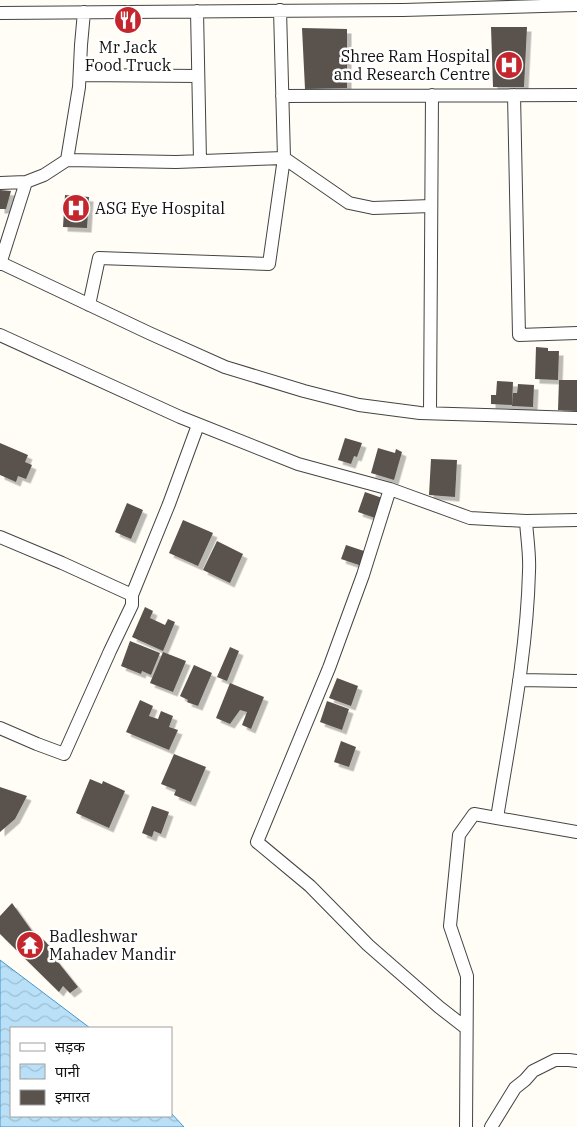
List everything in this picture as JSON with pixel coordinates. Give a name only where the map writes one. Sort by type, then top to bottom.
[{"type":"street","points":[[0,13],[403,10],[577,4]]},
{"type":"street","points":[[89,305],[99,258],[269,264],[284,158],[280,10]]},
{"type":"street","points":[[197,11],[200,161]]},
{"type":"street","points":[[67,160],[80,87],[84,12]]},
{"type":"street","points":[[80,75],[198,76]]},
{"type":"street","points":[[430,413],[432,95]]},
{"type":"street","points":[[514,95],[519,335],[577,333]]},
{"type":"street","points":[[282,96],[577,95]]},
{"type":"street","points":[[0,183],[26,182],[44,176],[67,160],[176,162],[284,158],[349,203],[373,208],[431,206]]},
{"type":"street","points":[[26,182],[0,264],[149,334],[225,367],[304,391],[359,405],[430,413],[577,418]]},
{"type":"street","points":[[0,335],[198,425],[298,464],[390,489],[470,518],[526,521],[577,520]]},
{"type":"street","points":[[0,728],[64,754],[132,605],[132,595],[169,504],[198,425]]},
{"type":"street","points":[[390,489],[364,574],[329,668],[257,842],[310,886],[368,945],[466,1028]]},
{"type":"street","points":[[497,818],[519,680],[529,570],[526,521]]},
{"type":"street","points":[[0,537],[132,595]]},
{"type":"street","points":[[519,680],[577,681]]},
{"type":"street","points":[[466,1127],[467,976],[450,926],[459,835],[474,814],[577,832]]},
{"type":"street","points":[[491,1127],[515,1088],[526,1080],[533,1071],[555,1060],[577,1061]]},
{"type":"water","points":[[0,960],[89,1027],[10,1027],[10,1117],[172,1117],[172,1114],[184,1127],[0,1127]]},
{"type":"building","name":"Shree Ram Hospital and Research Centre","points":[[491,27],[527,27],[524,87],[493,87]]},
{"type":"building","points":[[302,28],[347,29],[347,88],[305,89]]},
{"type":"building","points":[[0,190],[11,191],[6,209],[0,209]]},
{"type":"building","points":[[65,195],[89,197],[87,228],[63,227]]},
{"type":"building","points":[[536,347],[548,348],[548,351],[559,351],[558,380],[535,379]]},
{"type":"building","points":[[559,380],[577,380],[577,411],[558,410]]},
{"type":"building","points":[[497,381],[513,382],[512,405],[491,404],[491,395],[496,395]]},
{"type":"building","points":[[518,384],[534,385],[533,407],[512,406],[513,393],[517,393]]},
{"type":"building","points":[[345,438],[362,443],[357,457],[354,456],[351,464],[338,460]]},
{"type":"building","points":[[0,443],[28,455],[25,462],[32,465],[26,479],[18,476],[16,482],[0,475]]},
{"type":"building","points":[[378,448],[395,453],[396,449],[402,452],[394,480],[371,473]]},
{"type":"building","points":[[431,459],[457,460],[455,497],[429,495]]},
{"type":"building","points":[[365,492],[385,499],[378,519],[358,512]]},
{"type":"building","points":[[127,503],[143,510],[131,539],[115,532]]},
{"type":"building","points":[[183,520],[213,533],[198,566],[169,553]]},
{"type":"building","points":[[217,541],[243,554],[230,583],[203,570]]},
{"type":"building","points":[[346,545],[367,552],[362,566],[341,559]]},
{"type":"building","points":[[145,607],[153,611],[150,618],[165,625],[168,619],[175,622],[163,651],[132,637]]},
{"type":"building","points":[[130,641],[160,653],[151,675],[142,671],[141,674],[121,666]]},
{"type":"building","points":[[230,647],[239,651],[227,681],[217,677]]},
{"type":"building","points":[[163,652],[186,661],[173,692],[150,683]]},
{"type":"building","points":[[194,665],[212,673],[198,706],[187,702],[188,700],[180,696]]},
{"type":"building","points":[[337,678],[358,686],[351,706],[329,698]]},
{"type":"building","points":[[230,683],[264,697],[251,729],[242,725],[247,712],[240,710],[230,724],[216,718]]},
{"type":"building","points":[[140,700],[153,706],[149,716],[158,719],[161,711],[173,716],[169,727],[178,730],[169,750],[126,732]]},
{"type":"building","points":[[327,701],[349,709],[342,730],[320,722]]},
{"type":"building","points":[[341,741],[356,747],[349,767],[334,762]]},
{"type":"building","points":[[174,754],[206,767],[191,802],[174,795],[176,790],[161,784]]},
{"type":"building","points":[[90,779],[102,784],[103,781],[125,791],[109,828],[76,813]]},
{"type":"building","points":[[0,787],[27,796],[15,819],[0,832]]},
{"type":"building","points":[[152,806],[169,812],[161,834],[154,831],[152,837],[142,833]]},
{"type":"building","name":"Badleshwar Mahadev Mandir","points":[[12,903],[37,938],[40,936],[56,953],[54,957],[78,987],[70,993],[63,986],[59,992],[0,934],[0,916]]},
{"type":"place","name":"Mr Jack Food Truck","points":[[128,20]]},
{"type":"place","name":"Shree Ram Hospital and Research Centre","points":[[509,65]]},
{"type":"place","name":"ASG Eye Hospital","points":[[76,208]]},
{"type":"place","name":"Badleshwar Mahadev Mandir","points":[[30,945]]}]
